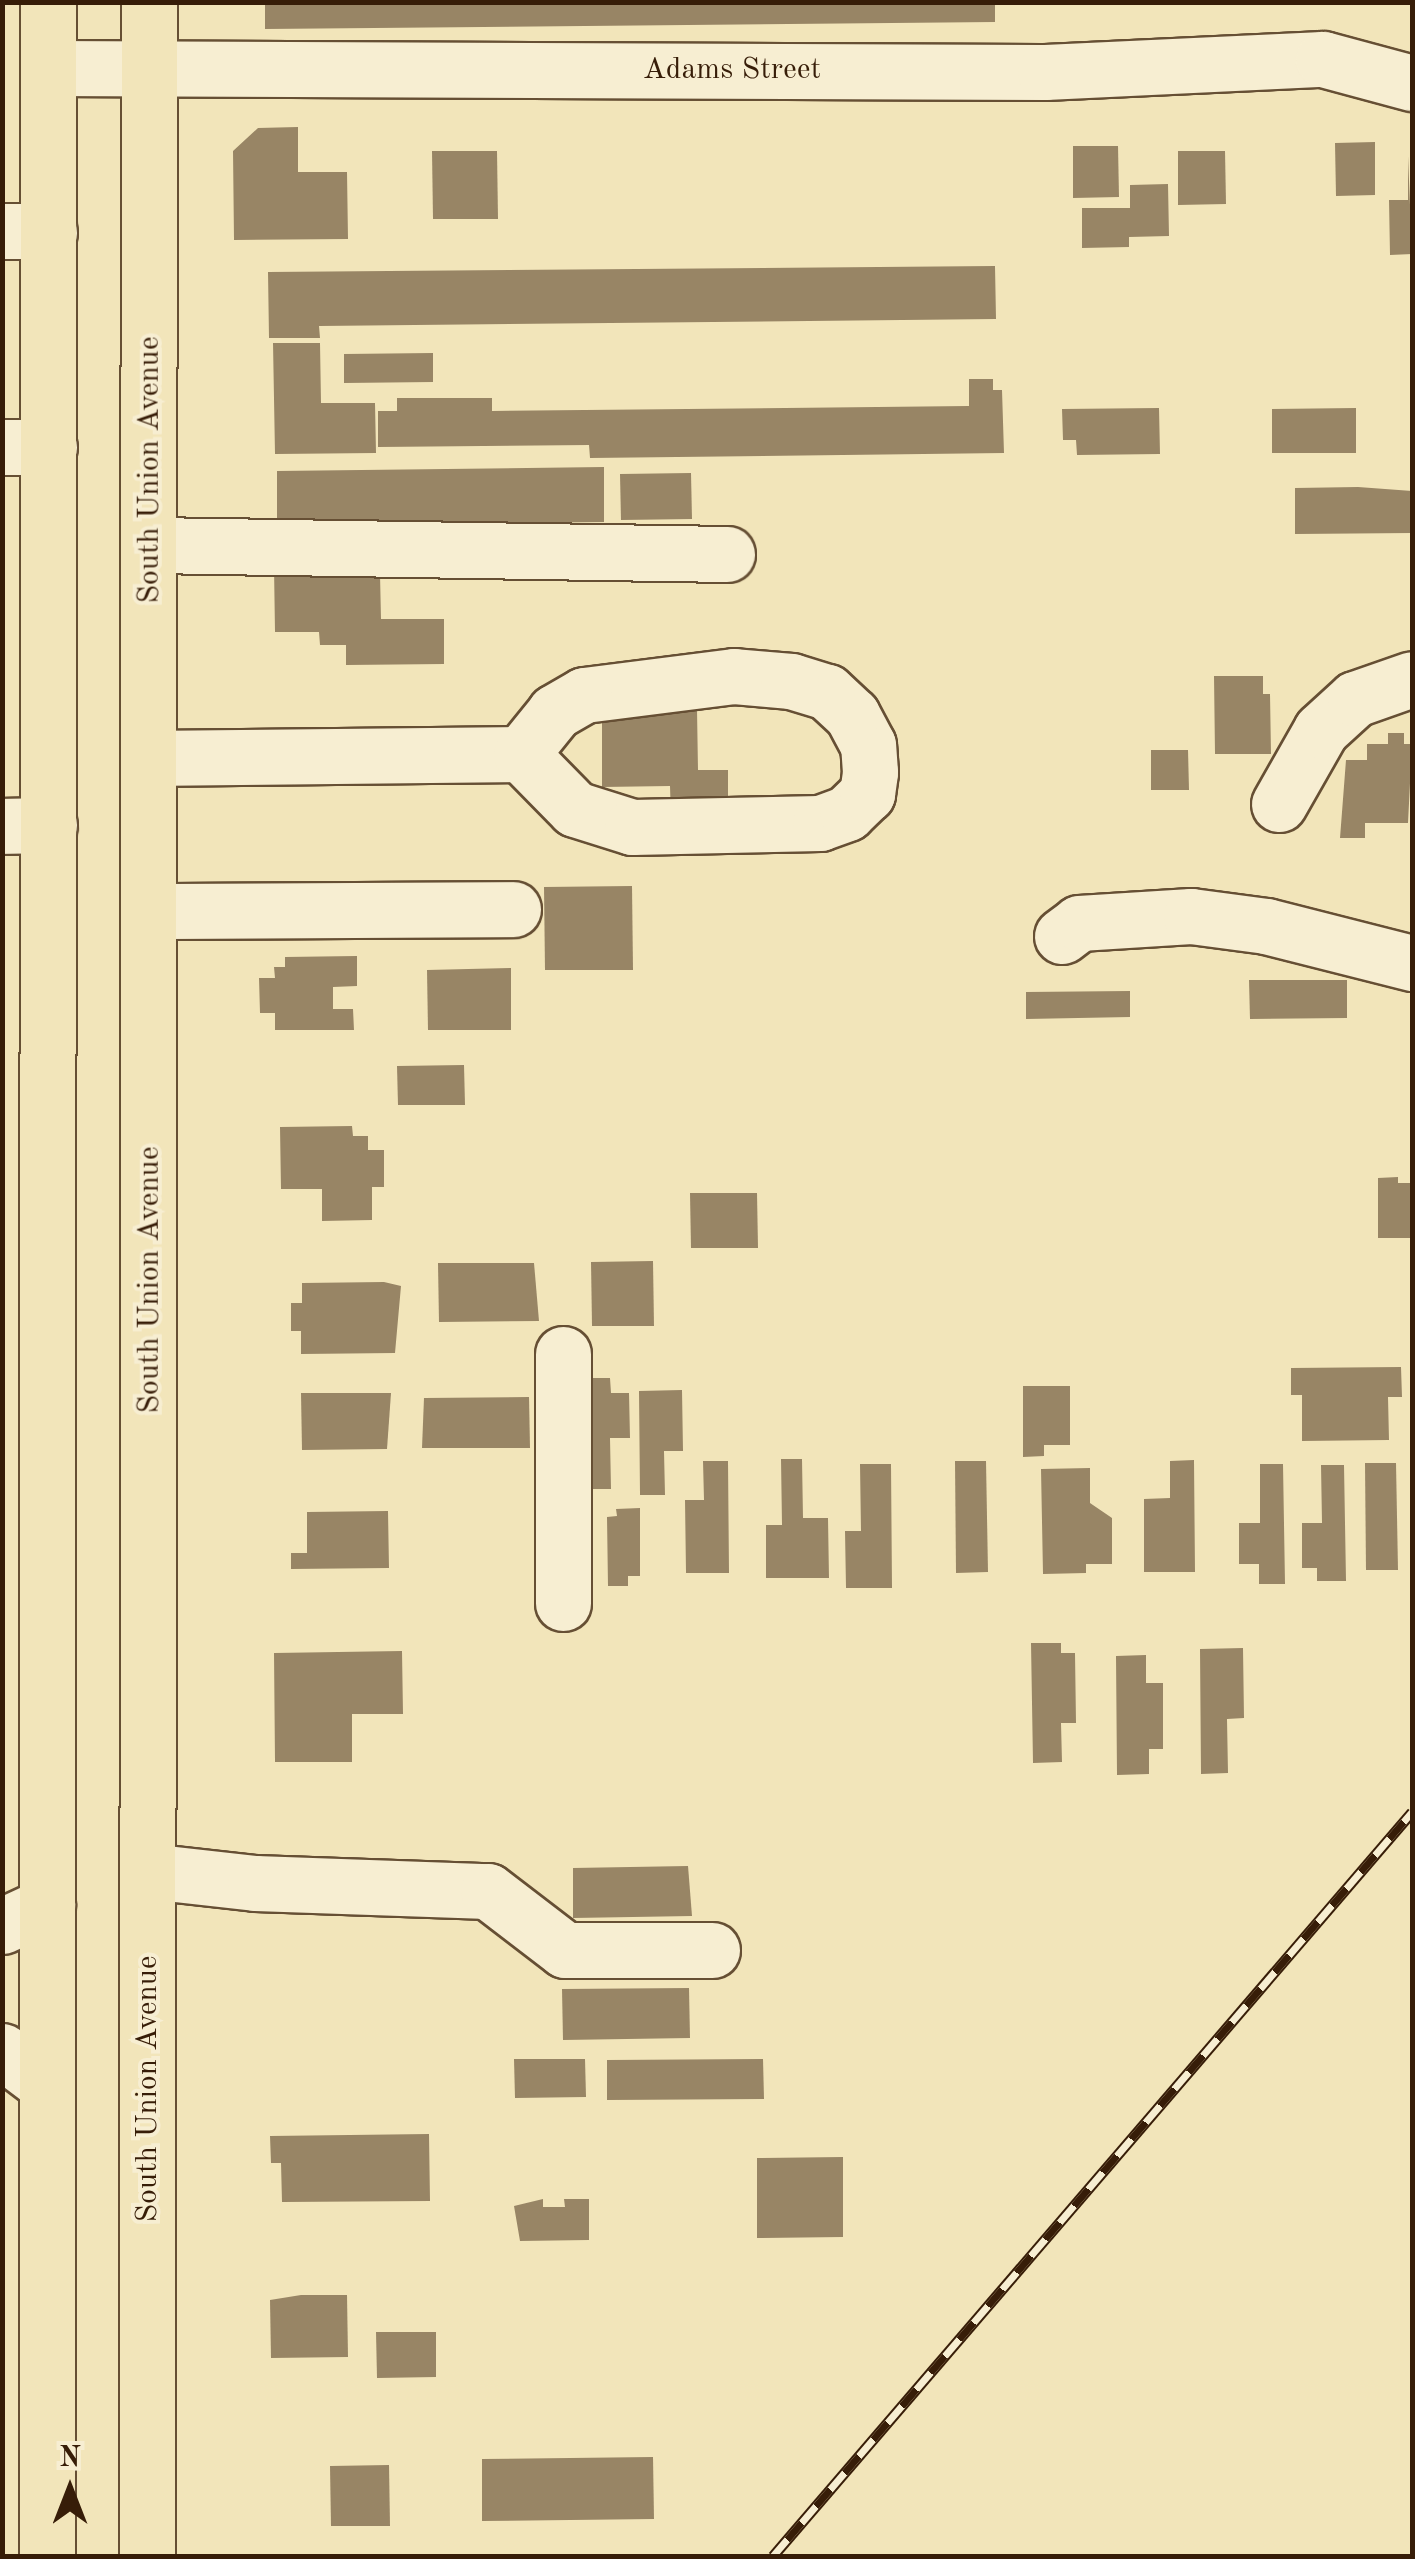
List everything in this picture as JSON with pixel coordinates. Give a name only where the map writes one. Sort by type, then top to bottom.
[{"type":"main road","points":[[47,2556],[48,2084],[25,1916],[26,231],[48,68],[48,2]]},
{"type":"main road","name":"South Union Avenue","points":[[146,2556],[150,2]]},
{"type":"street","name":"Adams Street","points":[[48,68],[1045,72],[1323,59],[1412,82]]},
{"type":"street","points":[[150,545],[285,542],[727,554]]},
{"type":"street","points":[[150,758],[521,754],[575,809],[632,826],[820,823],[847,813],[867,794],[870,772],[860,730],[827,692],[790,681],[734,676],[584,695],[554,712],[521,754]]},
{"type":"street","points":[[1279,804],[1321,730],[1355,699],[1412,679]]},
{"type":"street","points":[[150,911],[513,909]]},
{"type":"street","points":[[1062,936],[1079,923],[1191,916],[1266,926],[1412,964]]},
{"type":"street","points":[[563,1354],[563,1603]]},
{"type":"street","points":[[148,1871],[255,1883],[488,1891],[565,1950],[712,1950]]},
{"type":"street","points":[[2,2052],[48,2084]]},
{"type":"shaded area","points":[[2,471],[5,471],[3,2161]]},
{"type":"building","points":[[265,2],[995,2],[995,22],[265,29]]},
{"type":"building","points":[[298,127],[298,172],[347,172],[348,239],[234,240],[233,151],[258,128]]},
{"type":"building","points":[[1375,142],[1375,195],[1336,196],[1335,143]]},
{"type":"building","points":[[1073,146],[1118,146],[1119,197],[1073,198]]},
{"type":"building","points":[[432,151],[497,151],[498,219],[433,219]]},
{"type":"building","points":[[1178,151],[1225,151],[1226,204],[1178,205]]},
{"type":"building","points":[[1408,156],[1412,254],[1390,255],[1389,200],[1408,200]]},
{"type":"building","points":[[1168,184],[1169,236],[1129,237],[1129,247],[1082,248],[1082,208],[1130,208],[1130,185]]},
{"type":"building","points":[[995,266],[996,319],[319,326],[320,338],[269,338],[268,272]]},
{"type":"building","points":[[273,343],[320,343],[321,403],[375,403],[376,453],[275,454]]},
{"type":"building","points":[[433,353],[433,382],[344,383],[344,354]]},
{"type":"building","points":[[969,379],[993,379],[993,390],[1002,390],[1004,453],[590,458],[589,445],[378,447],[378,411],[397,411],[397,398],[492,398],[492,411],[969,406]]},
{"type":"building","points":[[1159,408],[1160,454],[1077,455],[1076,440],[1063,440],[1062,409]]},
{"type":"building","points":[[1356,408],[1356,453],[1272,453],[1272,409]]},
{"type":"building","points":[[604,467],[604,522],[277,525],[277,471]]},
{"type":"building","points":[[691,473],[692,519],[621,520],[620,474]]},
{"type":"building","points":[[1295,488],[1412,491],[1412,533],[1295,534]]},
{"type":"building","points":[[274,567],[380,574],[381,619],[444,619],[444,664],[346,665],[346,645],[320,645],[319,632],[275,632]]},
{"type":"building","points":[[1214,676],[1263,676],[1263,694],[1270,694],[1271,754],[1215,754]]},
{"type":"building","points":[[697,709],[698,770],[728,770],[728,819],[671,819],[670,786],[602,787],[602,710]]},
{"type":"building","points":[[1388,733],[1404,733],[1404,744],[1412,744],[1408,823],[1365,823],[1365,838],[1340,838],[1346,760],[1367,760],[1367,744],[1388,744]]},
{"type":"building","points":[[1151,750],[1188,750],[1189,790],[1151,790]]},
{"type":"building","points":[[632,886],[633,970],[545,970],[544,887]]},
{"type":"building","points":[[357,956],[357,986],[333,987],[333,1009],[353,1009],[354,1030],[275,1030],[275,1013],[260,1013],[259,978],[275,978],[274,967],[285,967],[285,957]]},
{"type":"building","points":[[511,968],[511,1030],[428,1030],[427,970]]},
{"type":"building","points":[[1249,980],[1347,980],[1347,1018],[1250,1019]]},
{"type":"building","points":[[1130,991],[1130,1017],[1026,1019],[1026,992]]},
{"type":"building","points":[[464,1065],[465,1105],[398,1105],[397,1066]]},
{"type":"building","points":[[352,1126],[353,1136],[368,1136],[368,1150],[384,1150],[384,1187],[372,1187],[372,1220],[322,1221],[322,1189],[281,1189],[280,1127]]},
{"type":"building","points":[[1398,1177],[1398,1183],[1412,1183],[1412,1238],[1378,1238],[1378,1178]]},
{"type":"building","points":[[690,1193],[757,1193],[758,1248],[691,1248]]},
{"type":"building","points":[[653,1261],[654,1326],[592,1326],[591,1262]]},
{"type":"building","points":[[438,1263],[534,1263],[539,1321],[439,1322]]},
{"type":"building","points":[[384,1282],[401,1286],[395,1353],[301,1354],[301,1331],[291,1331],[291,1303],[302,1303],[302,1283]]},
{"type":"building","points":[[1401,1367],[1402,1397],[1388,1397],[1389,1440],[1302,1441],[1302,1395],[1291,1395],[1291,1368]]},
{"type":"building","points":[[586,1378],[610,1378],[611,1393],[629,1393],[630,1438],[610,1438],[611,1489],[587,1489]]},
{"type":"building","points":[[1023,1386],[1070,1386],[1070,1445],[1044,1445],[1044,1456],[1023,1457]]},
{"type":"building","points":[[682,1390],[683,1451],[664,1451],[665,1495],[640,1495],[639,1391]]},
{"type":"building","points":[[301,1393],[391,1393],[387,1449],[302,1450]]},
{"type":"building","points":[[529,1397],[530,1448],[422,1448],[424,1398]]},
{"type":"building","points":[[781,1459],[802,1459],[803,1518],[828,1518],[829,1578],[766,1578],[766,1525],[782,1525]]},
{"type":"building","points":[[1194,1460],[1195,1572],[1144,1572],[1144,1499],[1170,1498],[1170,1461]]},
{"type":"building","points":[[703,1461],[728,1461],[729,1573],[686,1573],[685,1500],[704,1500]]},
{"type":"building","points":[[955,1461],[986,1461],[988,1572],[956,1573]]},
{"type":"building","points":[[1365,1463],[1396,1463],[1398,1570],[1366,1570]]},
{"type":"building","points":[[860,1464],[891,1464],[892,1588],[846,1588],[845,1531],[861,1531]]},
{"type":"building","points":[[1260,1464],[1283,1464],[1285,1584],[1259,1584],[1259,1564],[1239,1564],[1239,1523],[1260,1523]]},
{"type":"building","points":[[1321,1465],[1344,1465],[1346,1581],[1317,1581],[1317,1568],[1302,1568],[1302,1523],[1322,1523]]},
{"type":"building","points":[[1090,1468],[1090,1503],[1112,1518],[1112,1564],[1086,1564],[1086,1573],[1043,1574],[1041,1469]]},
{"type":"building","points":[[640,1508],[640,1576],[628,1576],[628,1586],[608,1586],[607,1517],[617,1516],[616,1509]]},
{"type":"building","points":[[388,1511],[389,1568],[291,1569],[291,1553],[307,1553],[307,1512]]},
{"type":"building","points":[[1031,1643],[1061,1643],[1061,1653],[1075,1653],[1076,1723],[1061,1723],[1062,1762],[1033,1763]]},
{"type":"building","points":[[1243,1648],[1244,1718],[1227,1719],[1228,1773],[1201,1774],[1200,1649]]},
{"type":"building","points":[[402,1651],[403,1714],[352,1714],[352,1762],[275,1762],[274,1653]]},
{"type":"building","points":[[1146,1655],[1146,1683],[1163,1683],[1163,1749],[1149,1749],[1149,1774],[1117,1775],[1116,1656]]},
{"type":"building","points":[[688,1866],[692,1916],[573,1918],[573,1868]]},
{"type":"building","points":[[689,1988],[690,2038],[563,2040],[562,1989]]},
{"type":"building","points":[[514,2059],[585,2059],[586,2097],[515,2098]]},
{"type":"building","points":[[763,2059],[764,2099],[607,2100],[607,2060]]},
{"type":"building","points":[[429,2134],[430,2201],[282,2202],[281,2163],[271,2163],[270,2136]]},
{"type":"building","points":[[843,2157],[843,2237],[757,2238],[757,2158]]},
{"type":"building","points":[[543,2199],[543,2207],[565,2207],[564,2199],[589,2199],[589,2240],[520,2241],[514,2206]]},
{"type":"building","points":[[347,2295],[348,2357],[271,2358],[270,2300]]},
{"type":"building","points":[[376,2332],[436,2332],[436,2377],[377,2378]]},
{"type":"building","points":[[653,2457],[654,2519],[482,2521],[482,2459]]},
{"type":"building","points":[[389,2465],[390,2526],[331,2526],[330,2466]]},
{"type":"railway","points":[[773,2556],[1412,1812]]}]
